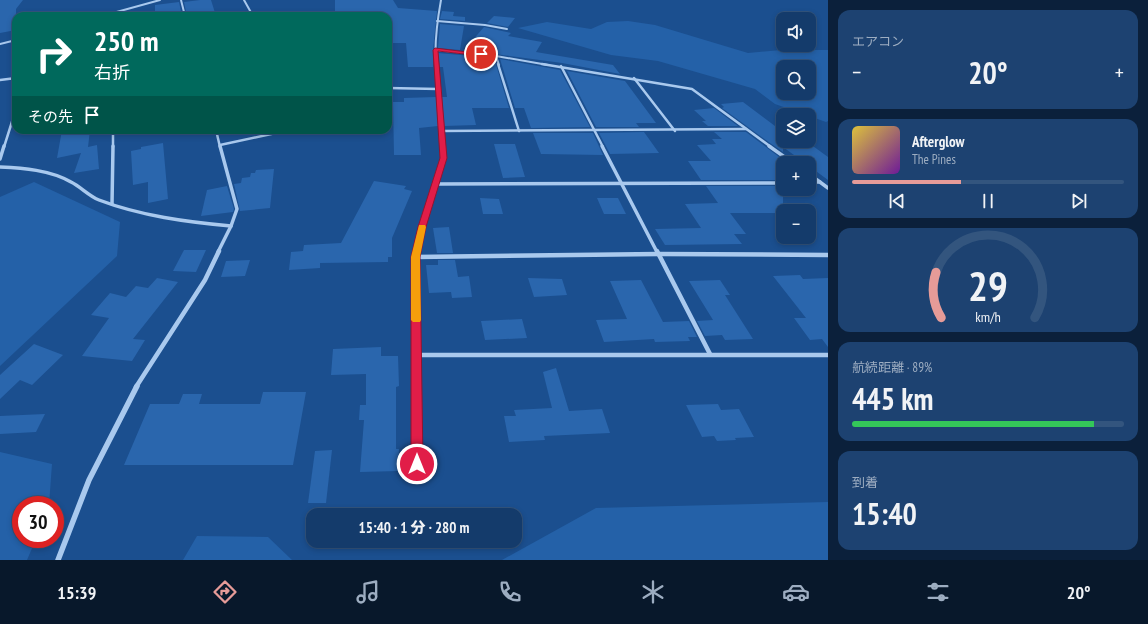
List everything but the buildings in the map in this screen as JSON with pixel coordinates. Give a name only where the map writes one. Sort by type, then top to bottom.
[{"type":"street","points":[[116,12],[160,0]]},
{"type":"street","points":[[181,0],[184,12]]},
{"type":"street","points":[[244,0],[251,12]]},
{"type":"street","points":[[417,480],[416,257],[422,227],[437,184],[444,158],[435,50],[437,21],[441,0]]},
{"type":"street","points":[[437,21],[485,25],[507,29]]},
{"type":"street","points":[[0,44],[12,41]]},
{"type":"street","points":[[435,50],[496,56],[562,66],[692,89],[783,156]]},
{"type":"street","points":[[496,56],[519,131]]},
{"type":"street","points":[[562,66],[710,354]]},
{"type":"street","points":[[0,80],[12,78]]},
{"type":"street","points":[[634,78],[675,131]]},
{"type":"street","points":[[392,88],[438,89]]},
{"type":"street","points":[[0,159],[12,122]]},
{"type":"street","points":[[442,131],[675,131],[746,129]]},
{"type":"street","points":[[112,204],[113,134]]},
{"type":"street","points":[[58,560],[89,480],[142,378],[205,280],[230,226],[236,209],[217,134]]},
{"type":"street","points":[[220,145],[271,134]]},
{"type":"street","points":[[0,167],[14,167],[53,174],[69,180],[97,199],[112,204],[194,223],[230,226]]},
{"type":"street","points":[[816,179],[828,188]]},
{"type":"street","points":[[437,184],[776,183]]},
{"type":"street","points":[[416,257],[658,254],[828,254]]},
{"type":"street","points":[[416,355],[828,355]]},
{"type":"shaded area","points":[[628,21],[655,25],[748,53],[776,50],[776,52],[816,52],[816,50],[828,50],[828,121],[826,122],[816,118],[816,108],[786,108],[775,104],[755,89],[658,61],[611,55],[518,28],[547,22],[591,29],[607,22]]},
{"type":"shaded area","points":[[34,182],[120,222],[117,256],[0,366],[0,197]]},
{"type":"shaded area","points":[[0,452],[52,464],[50,496],[12,496],[12,548],[32,548],[27,560],[0,560]]},
{"type":"shaded area","points":[[828,502],[828,560],[502,560],[596,508]]},
{"type":"shaded area","points":[[197,536],[268,537],[292,560],[183,560]]},
{"type":"slow traffic","points":[[416,320],[416,257],[422,227]]},
{"type":"route","points":[[417,464],[416,257],[422,227],[437,184],[444,158],[435,50],[481,54]]}]
